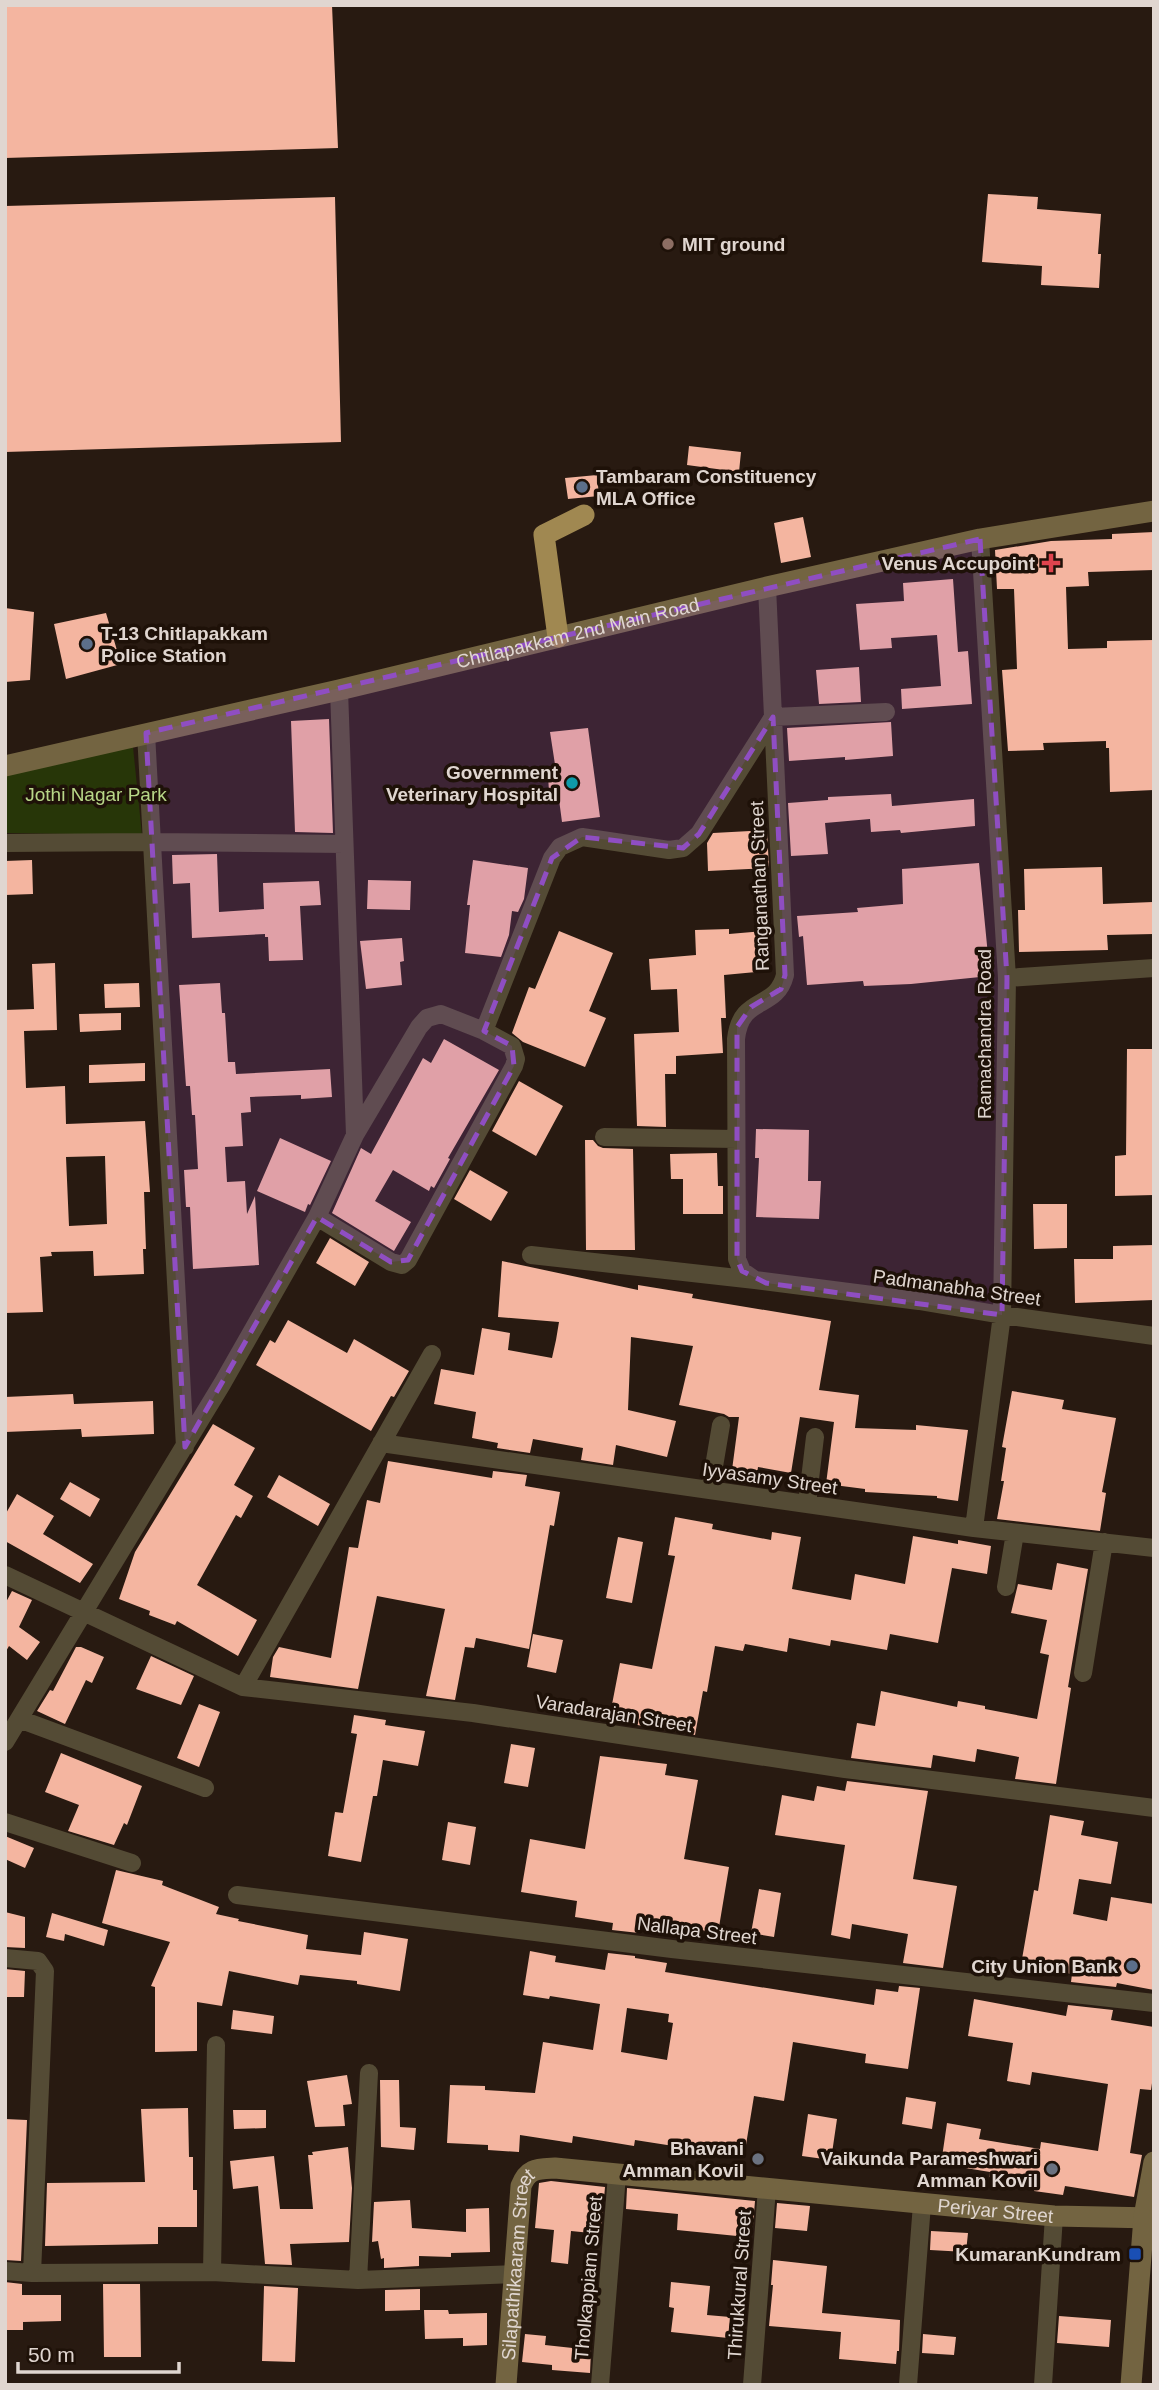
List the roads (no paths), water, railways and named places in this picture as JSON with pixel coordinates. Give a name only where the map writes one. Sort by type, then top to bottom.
[{"type":"highway","points":[[558,637],[544,535],[584,515]]},
{"type":"street","name":"Chitlapakkam 2nd Main Road","points":[[5,766],[980,539],[1154,512]]},
{"type":"street","name":"Ramachandra Road","points":[[974,1528],[1002,1315],[1007,978],[980,539]]},
{"type":"street","name":"Ranganathan Street","points":[[755,1280],[742,1271],[737,1259],[737,1027],[742,1016],[751,1007],[781,989],[785,975],[767,587]]},
{"type":"street","points":[[339,690],[355,1135]]},
{"type":"street","points":[[484,1031],[552,858],[560,847],[582,838],[669,850],[683,848],[699,834],[773,717],[886,712]]},
{"type":"street","points":[[146,733],[185,1447]]},
{"type":"street","points":[[5,843],[344,844]]},
{"type":"street","points":[[1007,978],[1154,968]]},
{"type":"street","points":[[5,1742],[185,1447],[317,1217],[355,1135],[419,1027],[427,1018],[441,1014],[484,1031],[512,1046],[516,1059],[514,1066],[408,1260],[402,1265],[391,1262],[317,1217]]},
{"type":"street","points":[[604,1137],[736,1139]]},
{"type":"street","name":"Padmanabha Street","points":[[531,1255],[919,1301],[1154,1336]]},
{"type":"street","points":[[243,1687],[432,1354]]},
{"type":"street","points":[[710,1490],[721,1425]]},
{"type":"street","points":[[807,1504],[815,1437]]},
{"type":"street","name":"Iyyasamy Street","points":[[381,1443],[974,1528],[1154,1548]]},
{"type":"street","points":[[1006,1587],[1015,1532]]},
{"type":"street","points":[[1083,1673],[1104,1542]]},
{"type":"street","name":"Varadarajan Street","points":[[5,1576],[243,1687],[473,1713],[845,1769],[1154,1808]]},
{"type":"street","points":[[19,1719],[205,1788]]},
{"type":"street","points":[[5,1822],[132,1863]]},
{"type":"street","name":"Nallapa Street","points":[[237,1895],[672,1949],[1154,2003]]},
{"type":"street","points":[[5,1958],[38,1961],[45,1971],[32,2273]]},
{"type":"street","points":[[212,2272],[216,2045]]},
{"type":"street","points":[[358,2280],[369,2073]]},
{"type":"street","points":[[1132,2385],[1154,2162]]},
{"type":"street","name":"Periyar Street","points":[[555,2168],[1054,2216],[1149,2218]]},
{"type":"street","name":"Silapathikaaram Street","points":[[506,2385],[521,2186],[525,2175],[535,2169],[555,2168]]},
{"type":"street","name":"Tholkappiam Street","points":[[600,2385],[617,2175]]},
{"type":"street","name":"Thirukkural Street","points":[[752,2385],[767,2188]]},
{"type":"street","points":[[908,2385],[922,2204]]},
{"type":"street","points":[[1042,2385],[1054,2216]]},
{"type":"street","points":[[5,2271],[212,2272],[358,2280],[515,2274]]},
{"type":"place","name":"MIT ground","points":[[668,244]]},
{"type":"place","name":"Tambaram Constituency MLA Office","points":[[582,487]]},
{"type":"place","name":"Venus Accupoint","points":[[1051,563]]},
{"type":"place","name":"T-13 Chitlapakkam Police Station","points":[[87,644]]},
{"type":"place","name":"Government Veterinary Hospital","points":[[572,783]]},
{"type":"place","name":"City Union Bank","points":[[1132,1966]]},
{"type":"place","name":"Bhavani Amman Kovil","points":[[758,2159]]},
{"type":"place","name":"Vaikunda Parameshwari Amman Kovil","points":[[1052,2169]]},
{"type":"place","name":"KumaranKundram","points":[[1135,2254]]},
{"type":"park label","name":"Jothi Nagar Park","points":[[96,794]]}]
